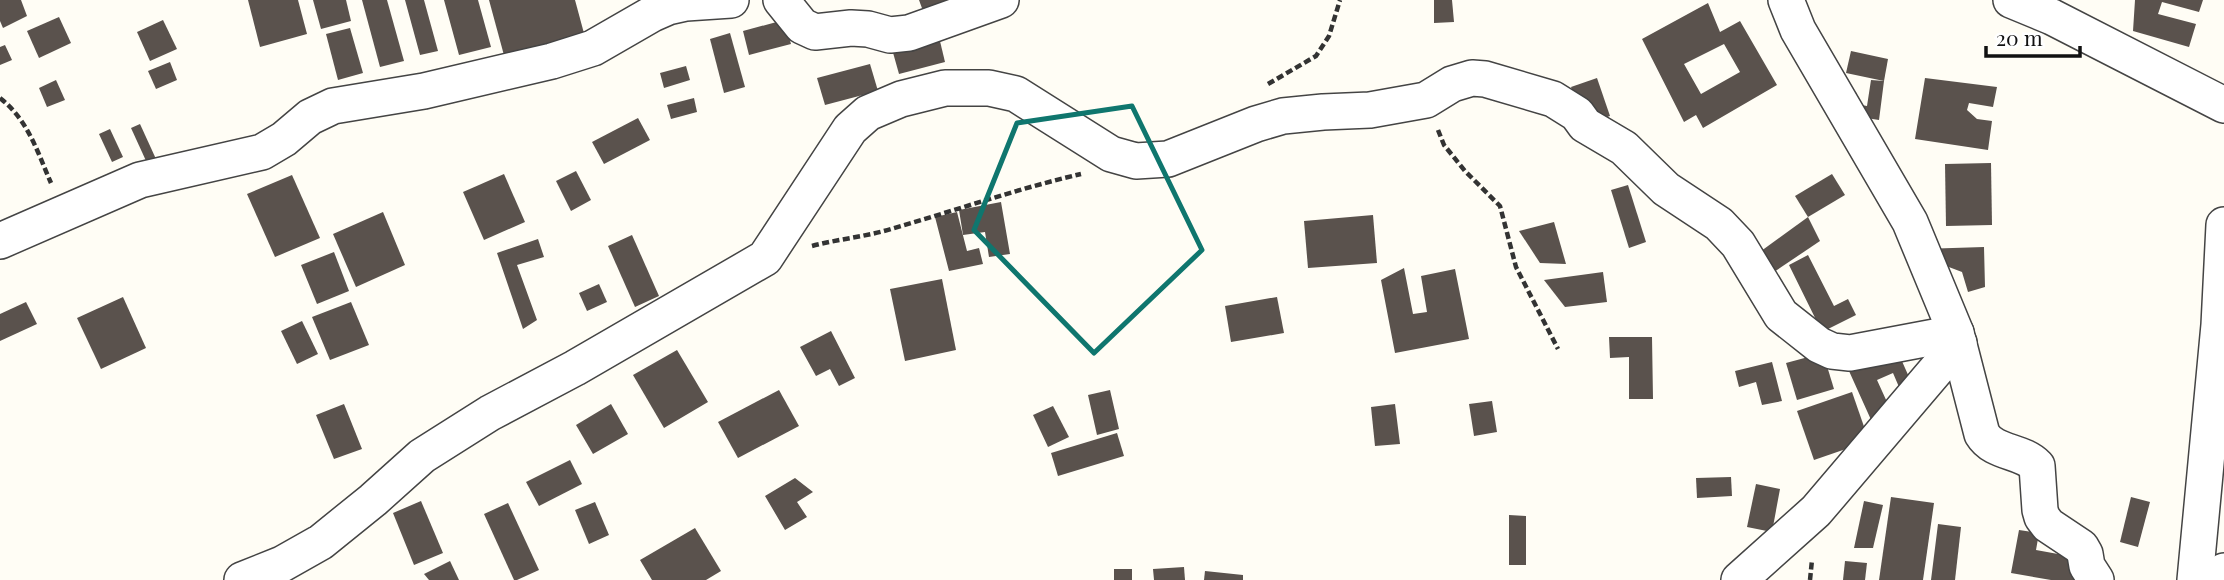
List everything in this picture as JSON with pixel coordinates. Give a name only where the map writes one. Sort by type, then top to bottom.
[{"type":"street","points":[[0,241],[139,180],[262,152],[284,139],[310,117],[333,106],[424,91],[552,61],[593,48],[652,14],[668,8],[686,3],[731,0]]},
{"type":"street","points":[[782,0],[802,26],[815,32],[852,28],[890,35],[909,33],[1001,0]]},
{"type":"street","points":[[1786,0],[1798,30],[1910,222],[1957,338],[1986,440],[2037,466],[2042,517],[2048,525],[2081,547],[2087,566],[2096,580]]},
{"type":"street","points":[[2026,3],[2224,105]]},
{"type":"street","points":[[242,580],[282,564],[321,542],[422,456],[490,413],[575,368],[765,258],[850,129],[868,113],[901,99],[945,88],[989,88],[1016,94],[1111,154],[1136,161],[1168,159],[1283,116],[1370,110],[1426,100],[1452,84],[1472,78],[1553,99],[1577,114],[1585,125],[1624,148],[1666,189],[1718,224],[1738,244],[1781,315],[1819,345],[1832,351],[1850,353],[1957,338]]},
{"type":"street","points":[[2195,580],[2219,325],[2224,225]]},
{"type":"street","points":[[1739,580],[1816,511],[1957,338]]},
{"type":"street","points":[[2219,580],[2224,571]]},
{"type":"path","points":[[1264,87],[1316,55],[1329,36],[1340,0]]},
{"type":"path","points":[[0,99],[16,111],[30,135],[62,212]]},
{"type":"path","points":[[1426,100],[1444,145],[1465,171],[1500,206],[1516,267],[1558,349]]},
{"type":"path","points":[[765,258],[841,238],[887,230],[1038,184],[1087,172]]},
{"type":"highlighted area","points":[[1132,106],[1202,250],[1094,353],[974,230],[1017,123]]},
{"type":"building","points":[[0,0],[21,0],[27,16],[3,28],[0,21]]},
{"type":"building","points":[[248,0],[298,0],[307,34],[260,47]]},
{"type":"building","points":[[313,0],[346,0],[351,21],[321,29]]},
{"type":"building","points":[[362,0],[387,0],[404,61],[380,67]]},
{"type":"building","points":[[405,0],[424,0],[438,51],[420,55]]},
{"type":"building","points":[[444,0],[478,0],[491,47],[459,55]]},
{"type":"building","points":[[489,0],[575,0],[585,37],[505,59]]},
{"type":"building","points":[[919,0],[954,0],[923,11]]},
{"type":"building","points":[[1434,0],[1452,0],[1454,22],[1434,23]]},
{"type":"building","points":[[2135,0],[2203,0],[2199,12],[2162,2],[2158,14],[2196,24],[2189,47],[2133,31]]},
{"type":"building","points":[[1708,3],[1720,32],[1740,21],[1777,85],[1703,128],[1696,115],[1684,122],[1642,39]],"holes":[[[1724,44],[1740,72],[1701,94],[1684,64]]]},
{"type":"building","points":[[59,17],[71,43],[39,58],[27,31]]},
{"type":"building","points":[[163,20],[177,49],[150,61],[137,32]]},
{"type":"building","points":[[784,20],[791,44],[749,55],[743,31]]},
{"type":"building","points":[[350,28],[363,73],[338,80],[326,34]]},
{"type":"building","points":[[730,33],[745,87],[724,93],[710,39]]},
{"type":"building","points":[[939,37],[945,62],[899,74],[892,49]]},
{"type":"building","points":[[5,45],[12,60],[0,65],[0,47]]},
{"type":"building","points":[[1851,51],[1888,59],[1884,81],[1846,73]]},
{"type":"building","points":[[170,62],[177,80],[156,89],[148,71]]},
{"type":"building","points":[[870,64],[878,91],[825,105],[817,78]]},
{"type":"building","points":[[686,66],[690,80],[664,88],[660,73]]},
{"type":"building","points":[[1597,78],[1610,116],[1585,125],[1571,87]]},
{"type":"building","points":[[1925,78],[1997,87],[1993,107],[1969,103],[1967,110],[1977,119],[1992,121],[1988,150],[1915,139]]},
{"type":"building","points":[[56,80],[65,100],[47,107],[39,88]]},
{"type":"building","points":[[1871,80],[1884,81],[1879,120],[1834,113],[1838,89],[1857,93],[1850,103],[1867,106]]},
{"type":"building","points":[[694,98],[697,112],[671,119],[667,105]]},
{"type":"building","points":[[638,118],[650,140],[604,164],[592,142]]},
{"type":"building","points":[[140,124],[156,159],[147,163],[131,128]]},
{"type":"building","points":[[110,129],[123,157],[112,162],[99,134]]},
{"type":"building","points":[[1991,163],[1992,225],[1946,226],[1945,164]]},
{"type":"building","points":[[576,171],[591,200],[571,211],[556,181]]},
{"type":"building","points":[[504,174],[525,222],[484,240],[463,192]]},
{"type":"building","points":[[1832,174],[1845,195],[1808,217],[1795,196]]},
{"type":"building","points":[[292,175],[320,238],[275,257],[247,194]]},
{"type":"building","points":[[1628,185],[1646,242],[1629,248],[1611,190]]},
{"type":"building","points":[[1001,202],[1010,254],[989,257],[985,232],[963,235],[959,210]]},
{"type":"building","points":[[383,212],[405,265],[356,287],[333,234]]},
{"type":"building","points":[[957,212],[967,251],[979,248],[983,264],[949,271],[935,217]]},
{"type":"building","points":[[1373,215],[1377,263],[1308,268],[1304,221]]},
{"type":"building","points":[[1808,217],[1820,241],[1771,274],[1757,254]]},
{"type":"building","points":[[1554,222],[1566,264],[1540,263],[1519,231]]},
{"type":"building","points":[[632,235],[659,296],[635,307],[608,246]]},
{"type":"building","points":[[538,239],[544,257],[517,265],[537,320],[523,329],[497,253]]},
{"type":"building","points":[[1984,247],[1985,287],[1968,292],[1962,272],[1925,258],[1921,249]]},
{"type":"building","points":[[334,252],[349,291],[317,304],[301,265]]},
{"type":"building","points":[[1808,255],[1834,306],[1848,299],[1856,315],[1822,332],[1789,265]]},
{"type":"building","points":[[1404,268],[1413,314],[1427,312],[1421,276],[1455,269],[1469,339],[1395,353],[1381,280]]},
{"type":"building","points":[[1603,272],[1607,302],[1565,307],[1544,280]]},
{"type":"building","points":[[942,279],[956,350],[905,361],[890,289]]},
{"type":"building","points":[[599,284],[607,302],[587,311],[579,293]]},
{"type":"building","points":[[123,297],[146,348],[101,369],[77,318]]},
{"type":"building","points":[[1277,297],[1284,333],[1231,342],[1225,306]]},
{"type":"building","points":[[26,302],[37,324],[0,341],[0,314]]},
{"type":"building","points":[[351,302],[369,345],[330,360],[312,317]]},
{"type":"building","points":[[302,321],[318,354],[297,364],[281,331]]},
{"type":"building","points":[[831,331],[855,378],[839,386],[830,369],[816,376],[800,347]]},
{"type":"building","points":[[1609,337],[1652,337],[1653,399],[1629,399],[1629,357],[1610,358]]},
{"type":"building","points":[[677,350],[708,402],[664,428],[633,375]]},
{"type":"building","points":[[1897,350],[1909,377],[1899,387],[1893,373],[1877,380],[1892,413],[1872,422],[1849,371]]},
{"type":"building","points":[[1823,353],[1834,389],[1797,400],[1786,363]]},
{"type":"building","points":[[1772,362],[1782,401],[1762,405],[1756,382],[1739,387],[1735,371]]},
{"type":"building","points":[[779,390],[799,426],[738,458],[718,422]]},
{"type":"building","points":[[1110,390],[1119,429],[1097,435],[1088,395]]},
{"type":"building","points":[[1852,392],[1869,441],[1814,460],[1797,411]]},
{"type":"building","points":[[1492,401],[1497,432],[1474,436],[1469,404]]},
{"type":"building","points":[[344,404],[362,449],[334,459],[316,415]]},
{"type":"building","points":[[611,404],[628,434],[593,454],[576,425]]},
{"type":"building","points":[[1395,404],[1400,444],[1375,446],[1371,407]]},
{"type":"building","points":[[1053,406],[1069,437],[1048,447],[1033,415]]},
{"type":"building","points":[[1117,433],[1124,456],[1058,476],[1051,453]]},
{"type":"building","points":[[570,460],[582,484],[539,506],[526,482]]},
{"type":"building","points":[[1731,477],[1732,496],[1697,498],[1696,478]]},
{"type":"building","points":[[795,478],[813,492],[797,502],[807,517],[785,530],[765,496]]},
{"type":"building","points":[[1756,484],[1780,489],[1772,532],[1747,527]]},
{"type":"building","points":[[1891,497],[1934,503],[1923,580],[1879,580]]},
{"type":"building","points":[[2131,497],[2150,502],[2138,547],[2120,542]]},
{"type":"building","points":[[421,501],[443,553],[414,565],[393,513]]},
{"type":"building","points":[[1864,501],[1883,505],[1873,548],[1854,548]]},
{"type":"building","points":[[595,502],[609,535],[589,544],[575,510]]},
{"type":"building","points":[[508,503],[539,570],[517,580],[514,580],[484,514]]},
{"type":"building","points":[[1509,515],[1526,516],[1526,565],[1509,565]]},
{"type":"building","points":[[1938,524],[1961,527],[1955,580],[1931,580]]},
{"type":"building","points":[[695,528],[721,571],[706,580],[652,580],[640,560]]},
{"type":"building","points":[[2019,530],[2039,533],[2036,550],[2080,558],[2076,580],[2051,580],[2011,573]]},
{"type":"building","points":[[450,561],[459,580],[429,580],[424,574]]},
{"type":"building","points":[[1845,561],[1867,563],[1865,580],[1843,580]]},
{"type":"building","points":[[1184,567],[1185,580],[1154,580],[1153,569]]},
{"type":"building","points":[[1114,569],[1132,569],[1132,580],[1114,580]]},
{"type":"building","points":[[1205,571],[1243,575],[1243,580],[1204,580]]}]
